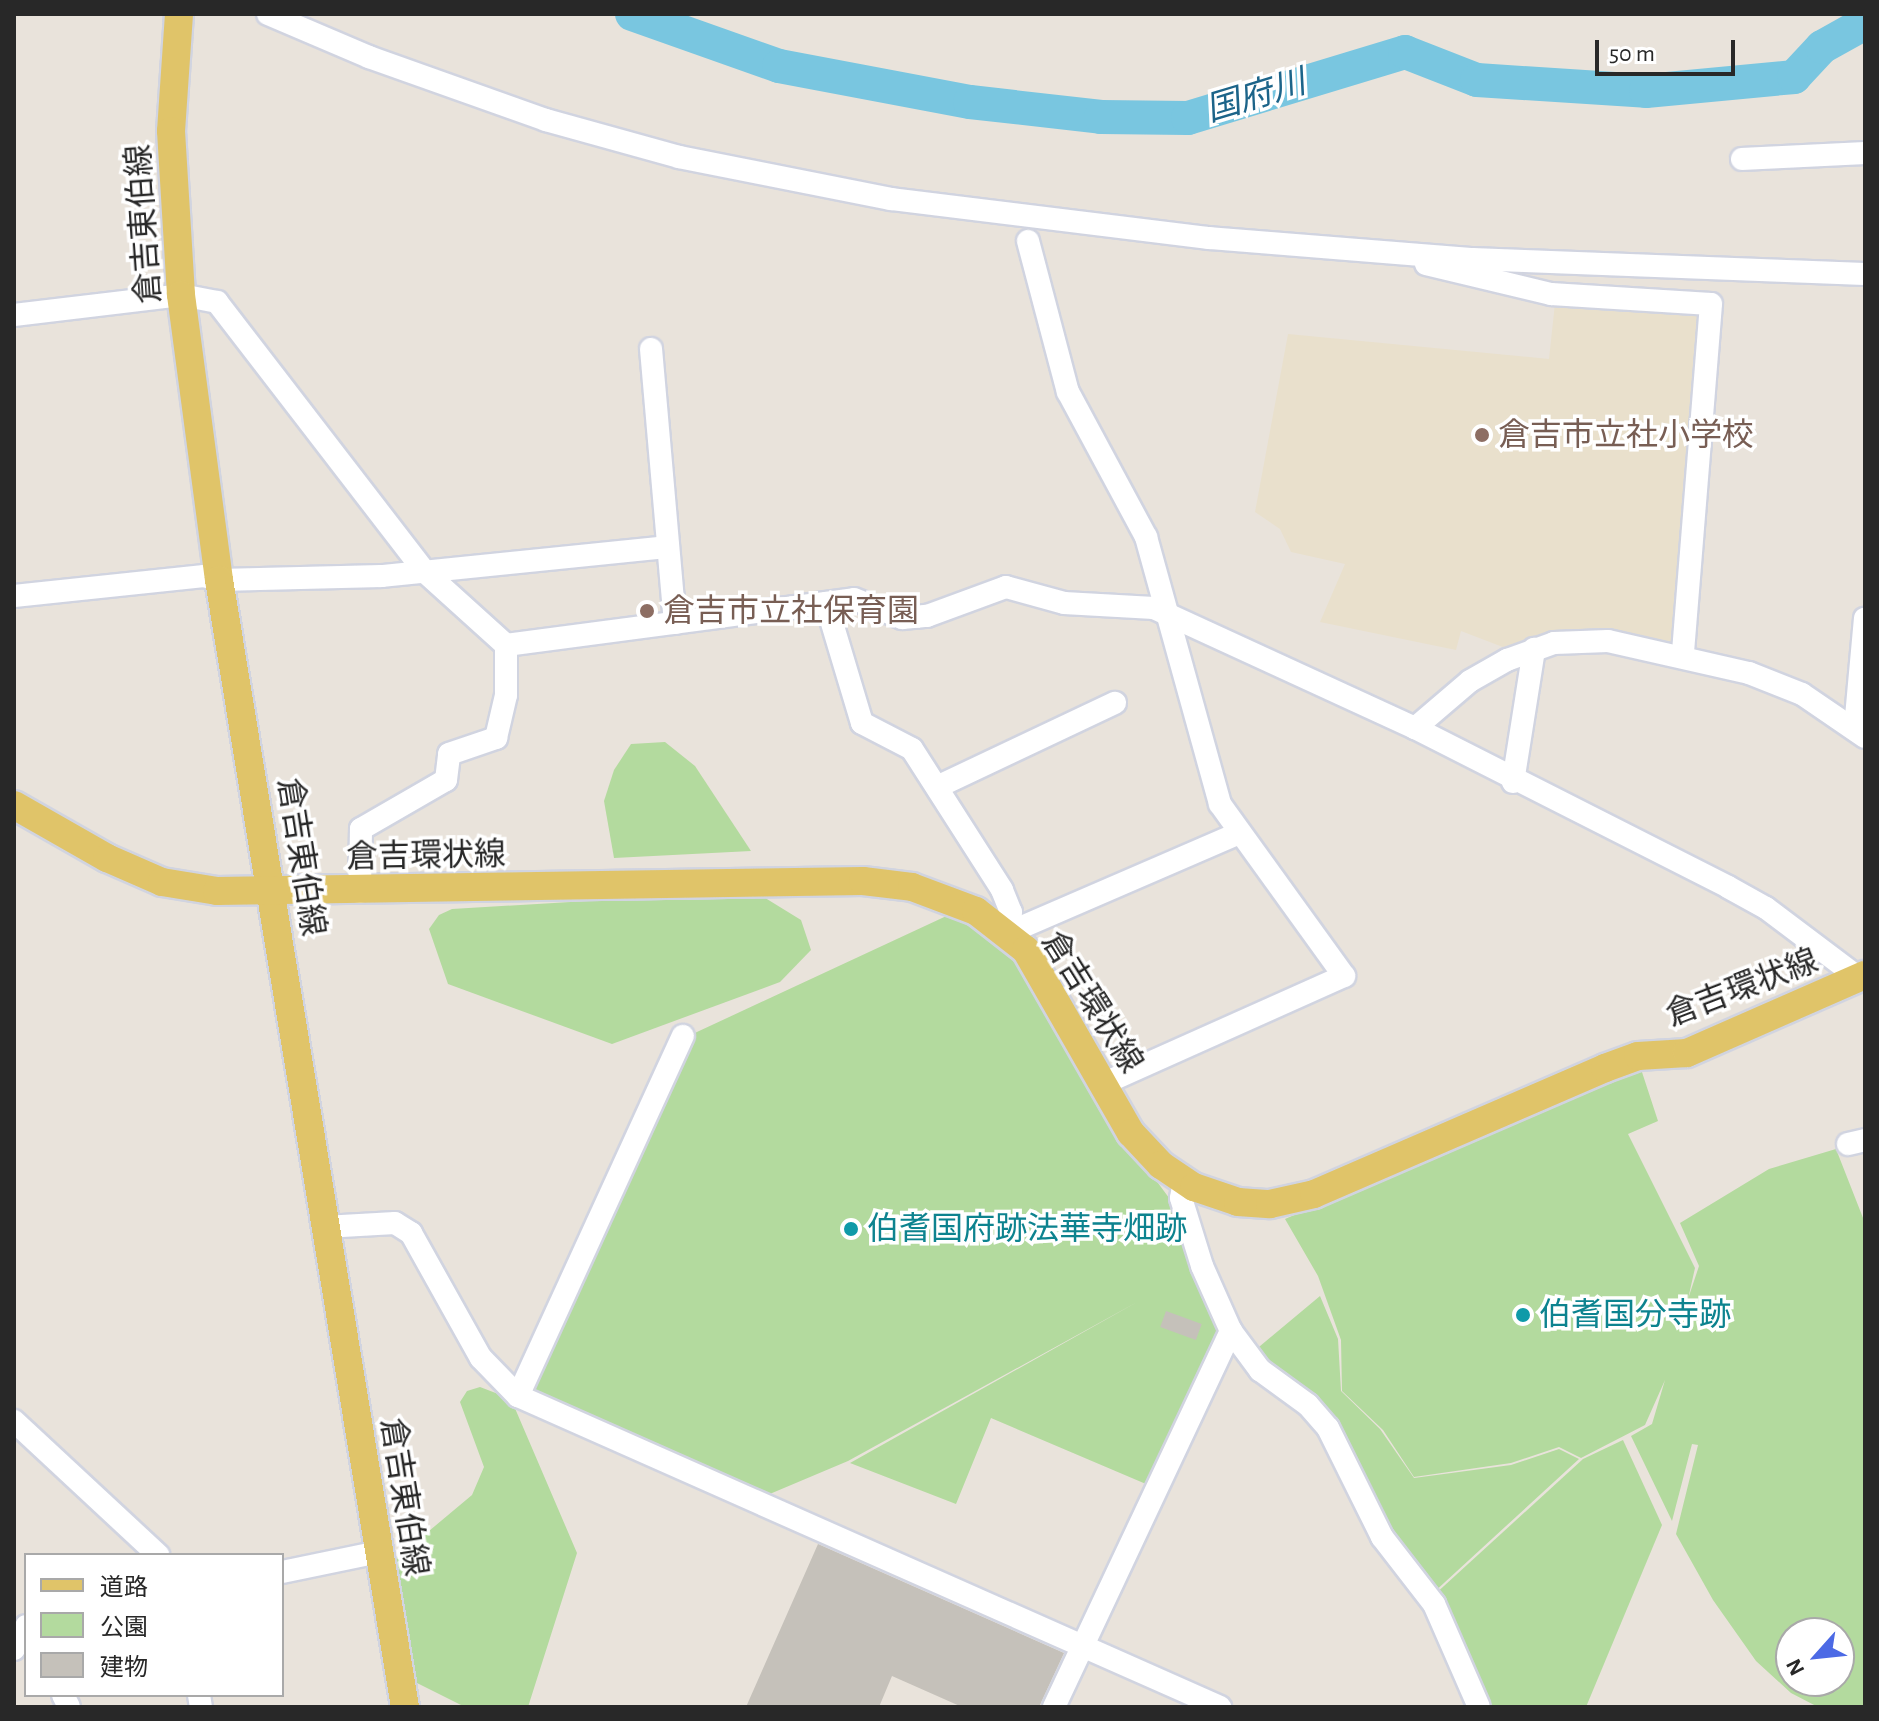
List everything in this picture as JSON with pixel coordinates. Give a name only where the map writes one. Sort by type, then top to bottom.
[{"type":"main road","name":"倉吉東伯線","points":[[179,14],[171,131],[181,295],[219,580],[273,891],[324,1227],[405,1707]]},
{"type":"main road","name":"倉吉環状線","points":[[14,805],[107,858],[162,882],[217,891],[360,892],[863,881],[912,887],[976,911],[1026,950],[1131,1133],[1184,1181],[1213,1198],[1238,1202],[1270,1204],[1314,1194],[1605,1068],[1638,1056],[1687,1053],[1862,977]]},
{"type":"street","points":[[268,14],[369,57],[546,120],[679,157],[891,199],[1209,238],[1617,267],[1865,274]]},
{"type":"street","points":[[1742,159],[1865,153]]},
{"type":"street","points":[[1028,241],[1068,392],[1146,537],[1211,779],[1239,833],[1344,976],[1114,1079]]},
{"type":"street","points":[[1407,253],[1433,268],[1551,294],[1711,304],[1683,655]]},
{"type":"street","points":[[14,315],[181,295],[217,302],[424,571],[506,645],[506,695],[496,738],[449,754],[446,780],[361,829],[360,892]]},
{"type":"street","points":[[651,349],[675,623]]},
{"type":"street","points":[[14,596],[204,576],[219,580],[424,571],[668,547]]},
{"type":"street","points":[[506,645],[854,599],[902,618],[927,616],[1006,587],[1064,603],[1166,613],[1415,728],[1513,782],[1766,908],[1862,977]]},
{"type":"street","points":[[826,603],[862,723],[912,749],[1002,890],[1011,912],[1008,933]]},
{"type":"street","points":[[1860,732],[1865,618]]},
{"type":"street","points":[[1415,728],[1470,681],[1534,649],[1554,643],[1608,641],[1683,655],[1802,694],[1860,732]]},
{"type":"street","points":[[1513,782],[1534,649]]},
{"type":"street","points":[[937,787],[1115,703]]},
{"type":"street","points":[[1008,933],[1239,833]]},
{"type":"street","points":[[518,1396],[683,1036]]},
{"type":"street","points":[[1184,1181],[1181,1198],[1202,1266],[1231,1331],[1260,1370],[1308,1405],[1328,1428],[1382,1537],[1434,1604],[1479,1707]]},
{"type":"street","points":[[324,1227],[395,1223],[411,1233],[481,1358],[518,1396],[1220,1707]]},
{"type":"street","points":[[1054,1707],[1231,1331]]},
{"type":"street","points":[[14,1421],[156,1553]]},
{"type":"street","points":[[284,1572],[379,1552]]},
{"type":"shaded area","name":"倉吉市立社小学校","points":[[1555,303],[1703,308],[1680,646],[1576,632],[1530,638],[1508,649],[1461,631],[1456,650],[1320,622],[1345,564],[1291,552],[1280,529],[1255,512],[1288,334],[1549,359]]},
{"type":"green space","points":[[665,742],[695,766],[751,851],[614,858],[604,801],[614,770],[631,744]]},
{"type":"green space","points":[[754,891],[801,920],[811,950],[780,982],[612,1044],[448,984],[429,929],[439,915],[452,909]]},
{"type":"green space","points":[[955,912],[993,934],[1041,996],[1127,1141],[1175,1206],[1226,1324],[1153,1487],[991,1418],[956,1504],[850,1463],[1139,1301],[848,1461],[765,1496],[531,1389],[684,1038]]},
{"type":"green space","points":[[1640,1066],[1658,1121],[1628,1134],[1695,1268],[1688,1299],[1699,1266],[1680,1223],[1769,1169],[1836,1149],[1865,1223],[1865,1707],[1818,1707],[1799,1697],[1855,1697],[1855,1617],[1775,1617],[1775,1678],[1756,1661],[1713,1600],[1676,1534],[1698,1445],[1692,1444],[1672,1521],[1631,1436],[1652,1424],[1665,1380],[1645,1425],[1581,1458],[1559,1447],[1511,1463],[1414,1477],[1383,1430],[1342,1391],[1341,1340],[1318,1276],[1285,1219]]},
{"type":"green space","points":[[1320,1296],[1338,1339],[1341,1391],[1380,1429],[1414,1478],[1511,1465],[1559,1449],[1579,1459],[1432,1594],[1385,1533],[1339,1440],[1253,1352]]},
{"type":"green space","points":[[480,1387],[511,1399],[577,1553],[528,1707],[465,1707],[415,1682],[386,1567],[472,1495],[484,1467],[460,1402],[467,1391]]},
{"type":"green space","points":[[1623,1440],[1662,1525],[1586,1707],[1485,1707],[1433,1596],[1583,1459]]},
{"type":"building","points":[[1166,1311],[1202,1324],[1196,1340],[1160,1327]]},
{"type":"building","points":[[818,1544],[1064,1653],[1039,1707],[962,1707],[892,1676],[879,1707],[746,1707]]},
{"type":"waterway","name":"国府川","points":[[632,14],[779,66],[970,102],[1101,117],[1188,118],[1405,52],[1477,80],[1646,91],[1794,77],[1822,47],[1865,23]]},
{"type":"place","name":"倉吉市立社小学校","points":[[1482,435]]},
{"type":"place","name":"倉吉市立社保育園","points":[[647,611]]},
{"type":"place","name":"伯耆国府跡法華寺畑跡","points":[[851,1229]]},
{"type":"place","name":"伯耆国分寺跡","points":[[1523,1315]]}]
